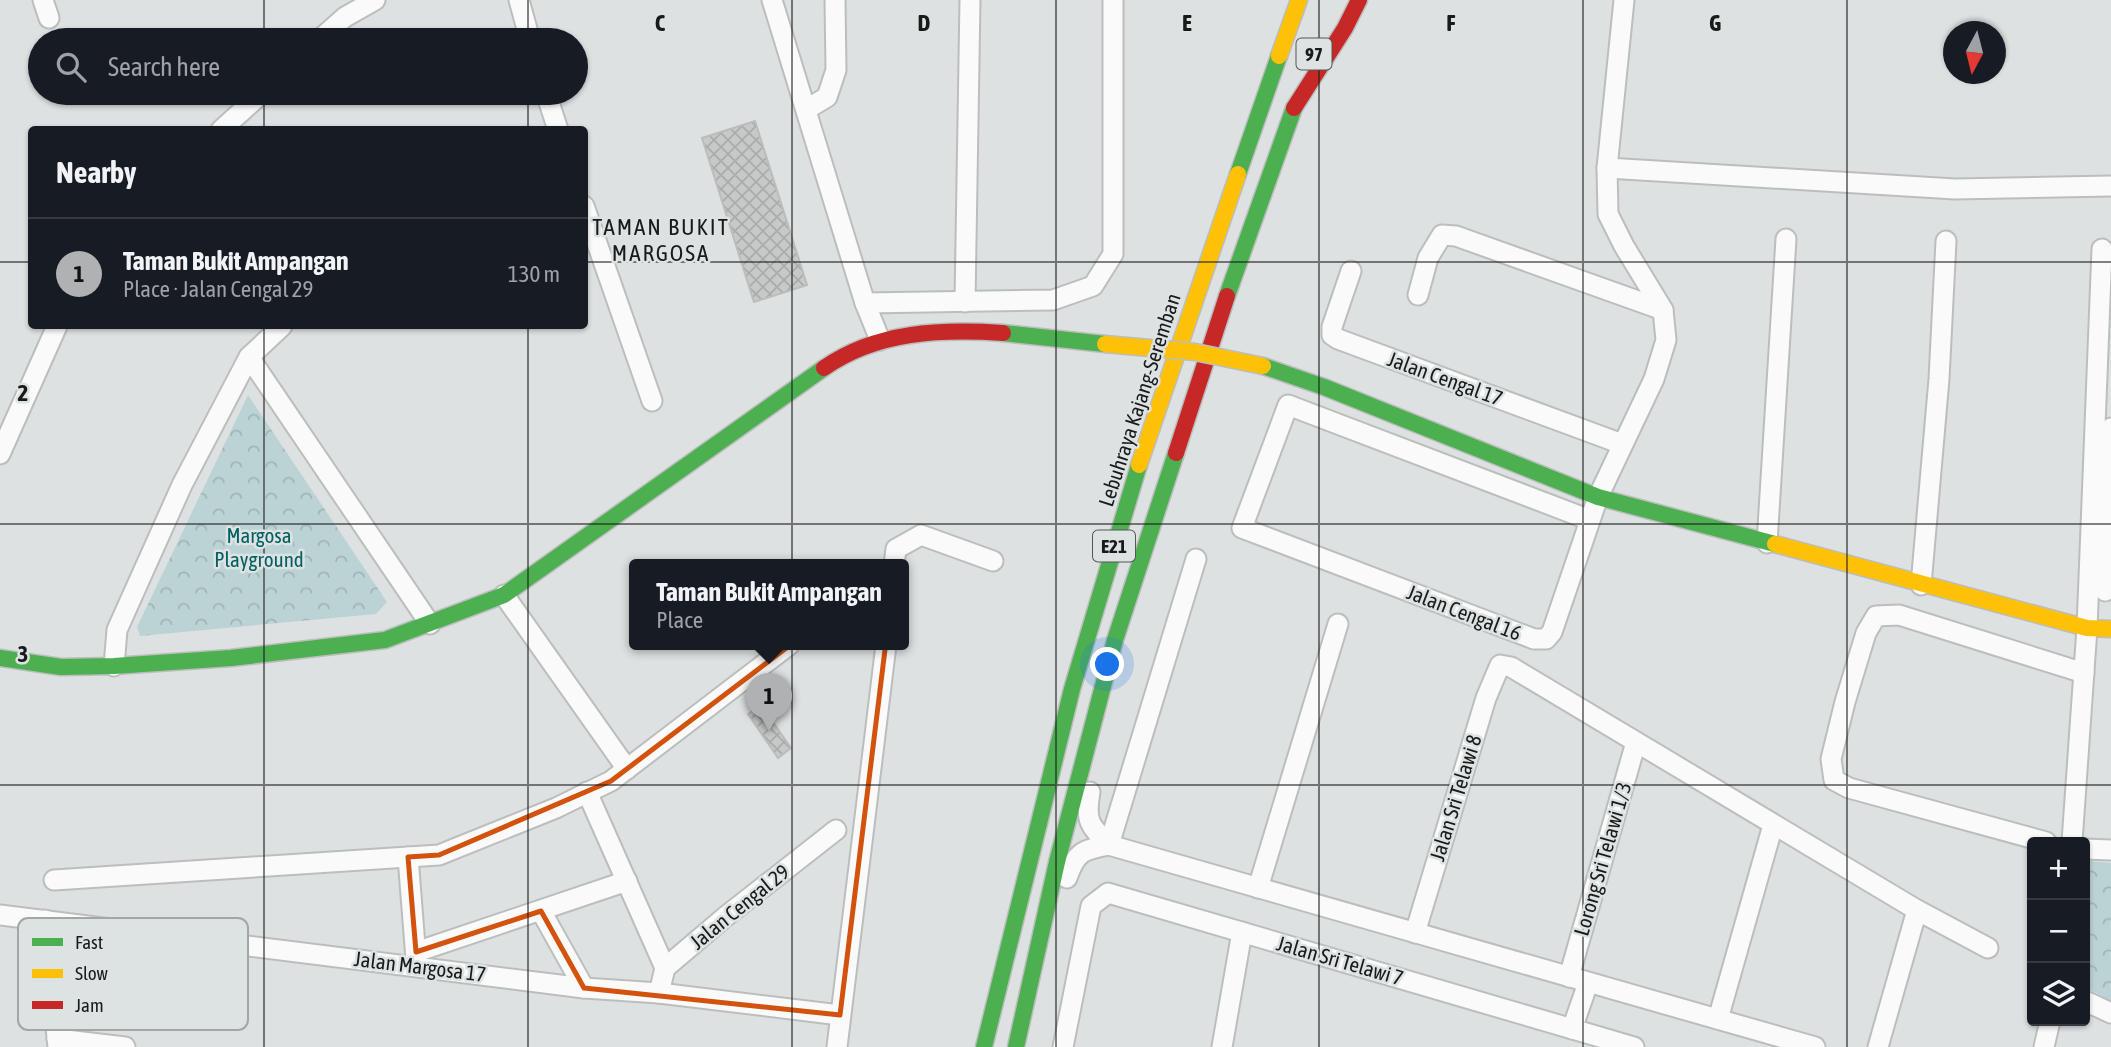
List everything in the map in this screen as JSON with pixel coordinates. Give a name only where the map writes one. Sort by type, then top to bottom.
[{"type":"main road","points":[[1279,56],[1290,0]]},
{"type":"main road","name":"97","points":[[1279,56],[1299,0]]},
{"type":"main road","points":[[1294,108],[1359,0]]},
{"type":"main road","name":"97","points":[[1294,108],[1321,36]]},
{"type":"main road","name":"Lebuhraya Kajang-Seremban","points":[[984,1047],[1039,814],[1105,572],[1279,56]]},
{"type":"main road","name":"E21","points":[[1016,1047],[1057,862],[1115,640],[1217,325],[1294,108]]},
{"type":"main road","points":[[0,658],[61,667],[114,666],[231,658],[386,640],[504,595],[848,353],[880,340],[917,332],[986,332],[1195,352],[1263,366],[1324,387],[1598,497],[2087,628],[2111,629]]},
{"type":"street","points":[[333,28],[345,17],[375,0]]},
{"type":"street","points":[[519,0],[527,28]]},
{"type":"street","points":[[772,0],[865,303],[880,340]]},
{"type":"street","points":[[807,109],[827,97],[836,70],[835,0]]},
{"type":"street","points":[[965,302],[970,0]]},
{"type":"street","points":[[865,303],[1054,300],[1093,286],[1113,254],[1113,0]]},
{"type":"street","points":[[1625,0],[1607,168],[1608,214],[1663,310]]},
{"type":"street","points":[[225,126],[249,105]]},
{"type":"street","points":[[550,105],[557,126]]},
{"type":"street","points":[[1607,168],[1955,189],[2111,186]]},
{"type":"street","points":[[588,217],[652,401]]},
{"type":"street","points":[[1418,295],[1428,258],[1442,235],[1456,236],[1663,310]]},
{"type":"street","points":[[1768,543],[1786,239]]},
{"type":"street","points":[[1921,585],[1939,379],[1945,242]]},
{"type":"street","points":[[2101,592],[2104,381],[2102,249]]},
{"type":"street","name":"Jalan Cengal 17","points":[[1351,271],[1332,327],[1332,335],[1338,339],[1622,444]]},
{"type":"street","name":"Jalan Cengal 16","points":[[1590,520],[1288,405],[1242,528],[1534,639],[1546,639],[1552,632],[1598,497],[1654,379],[1666,340],[1663,310]]},
{"type":"street","points":[[0,454],[56,329]]},
{"type":"street","points":[[114,666],[117,630],[182,485],[249,357],[279,329]]},
{"type":"street","points":[[249,357],[430,624]]},
{"type":"street","points":[[2072,837],[2087,628],[2101,592],[2111,428]]},
{"type":"street","points":[[895,559],[896,549],[921,535],[993,561]]},
{"type":"street","points":[[1109,845],[1196,559]]},
{"type":"street","points":[[504,595],[626,769]]},
{"type":"street","points":[[2028,837],[1849,788],[1834,780],[1831,759],[1844,702],[1866,633],[1877,616],[1899,615],[2084,673]]},
{"type":"street","points":[[1258,888],[1338,624]]},
{"type":"street","points":[[1109,845],[1091,827],[1086,813],[1115,640]]},
{"type":"street","points":[[54,880],[439,855],[556,808],[611,780],[782,650]]},
{"type":"street","points":[[836,1047],[885,650]]},
{"type":"street","name":"Jalan Sri Telawi 8","points":[[1415,933],[1486,698],[1500,665],[1511,667],[1636,742]]},
{"type":"street","points":[[1636,742],[1917,910],[1989,948]]},
{"type":"street","name":"Lorong Sri Telawi 1/3","points":[[1569,977],[1636,742]]},
{"type":"street","points":[[587,792],[665,968],[659,993]]},
{"type":"street","points":[[1718,1020],[1773,825]]},
{"type":"street","name":"Jalan Cengal 29","points":[[665,968],[836,830]]},
{"type":"street","points":[[1032,971],[1073,861],[1085,849],[1109,845],[1815,1047]]},
{"type":"street","points":[[2090,849],[2111,850]]},
{"type":"street","points":[[408,857],[416,956],[626,881]]},
{"type":"street","name":"Jalan Sri Telawi 7","points":[[1063,1047],[1091,906],[1108,893],[1634,1047]]},
{"type":"street","points":[[1878,1047],[1917,910]]},
{"type":"street","points":[[541,911],[584,988]]},
{"type":"street","name":"Jalan Margosa 17","points":[[0,915],[27,918]]},
{"type":"street","points":[[1222,1047],[1242,932]]},
{"type":"street","name":"Jalan Margosa 17","points":[[248,946],[584,988],[659,993],[840,1015]]},
{"type":"street","points":[[1572,1029],[1588,983]]},
{"type":"street","points":[[2090,1003],[2111,1013]]},
{"type":"street","points":[[2044,1047],[2049,1026]]},
{"type":"street","points":[[57,1043],[125,1047]]},
{"type":"highlighted area","points":[[848,607],[890,609],[840,1015],[584,988],[541,911],[416,952],[408,857],[439,855],[611,781],[823,620]]},
{"type":"green space","name":"Margosa Playground","points":[[248,395],[387,602],[376,614],[140,636],[137,627]]},
{"type":"green space","points":[[2090,861],[2111,863],[2111,1001],[2090,990]]},
{"type":"building","points":[[755,121],[807,285],[754,302],[702,138]]},
{"type":"building","points":[[761,705],[791,748],[778,758],[748,714]]},
{"type":"traffic: fast","points":[[1238,174],[1279,56]]},
{"type":"traffic: fast","points":[[1227,296],[1294,108]]},
{"type":"traffic: fast","points":[[1003,333],[1105,344]]},
{"type":"traffic: fast","points":[[1263,366],[1324,387],[1598,497],[1775,544]]},
{"type":"traffic: fast","points":[[0,658],[61,667],[114,666],[231,658],[385,640],[504,595],[824,368]]},
{"type":"traffic: fast","points":[[1016,1047],[1057,862],[1115,640],[1176,453]]},
{"type":"traffic: fast","points":[[984,1047],[1072,689],[1139,465]]},
{"type":"traffic: slow","points":[[1279,56],[1299,0]]},
{"type":"traffic: slow","points":[[1139,465],[1238,174]]},
{"type":"traffic: slow","points":[[1105,344],[1195,352],[1263,366]]},
{"type":"traffic: slow","points":[[1775,544],[2087,628],[2111,629]]},
{"type":"traffic: jam","points":[[1294,108],[1345,28],[1359,0]]},
{"type":"traffic: jam","points":[[1176,453],[1227,296]]},
{"type":"traffic: jam","points":[[824,368],[866,346],[910,335],[1003,333]]},
{"type":"place","name":"Taman Bukit Ampangan","points":[[769,731]]},
{"type":"district","name":"TAMAN BUKIT MARGOSA","points":[[661,240]]}]
